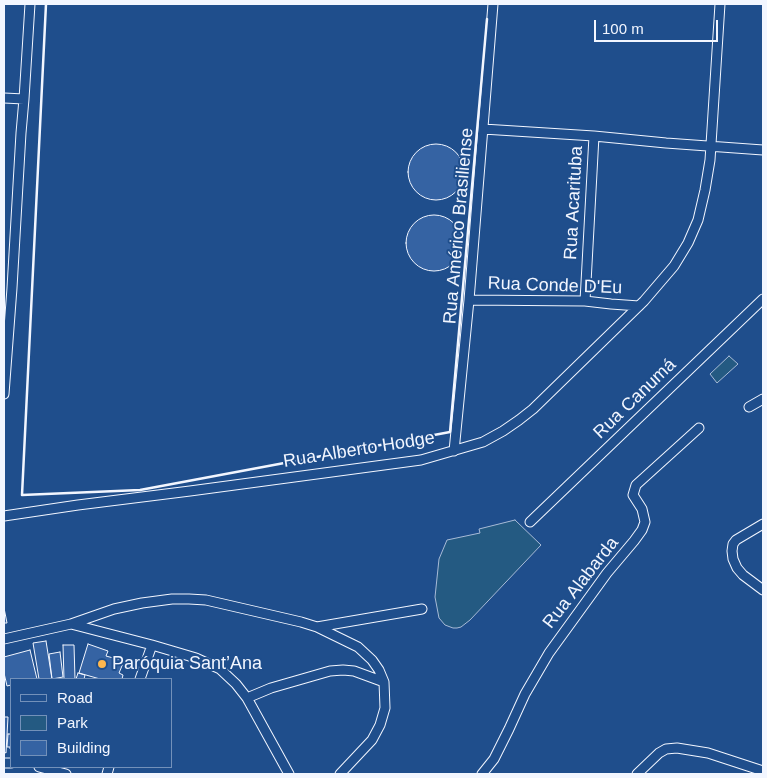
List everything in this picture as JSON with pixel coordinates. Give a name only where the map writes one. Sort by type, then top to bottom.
[{"type":"street","points":[[4,394],[12,288],[8,266],[24,99],[30,4]]},
{"type":"street","name":"Rua Américo Brasiliense","points":[[454,451],[469,300],[493,4]]},
{"type":"street","name":"Rua Alberto Hodge","points":[[4,516],[421,460],[483,442],[503,431],[533,409],[639,306],[674,266],[688,243],[698,220],[706,190],[710,160],[720,4]]},
{"type":"street","points":[[4,98],[24,99]]},
{"type":"street","points":[[483,129],[763,150]]},
{"type":"street","name":"Rua Acarituba","points":[[585,302],[594,136]]},
{"type":"street","name":"Rua Conde D'Eu","points":[[469,300],[585,302],[639,306]]},
{"type":"street","name":"Rua Canumá","points":[[530,522],[763,300]]},
{"type":"street","points":[[749,408],[763,398]]},
{"type":"street","name":"Rua Alabarda","points":[[482,774],[494,759],[510,729],[525,694],[549,653],[607,573],[642,530],[645,522],[644,515],[633,494],[636,485],[699,428]]},
{"type":"street","points":[[763,524],[736,540],[732,550],[733,559],[738,568],[763,590]]},
{"type":"street","points":[[4,638],[71,624],[114,609],[172,598],[206,600],[317,627],[358,647],[372,660],[384,682],[385,708],[380,725],[372,740],[340,774]]},
{"type":"street","points":[[317,627],[422,609]]},
{"type":"street","points":[[71,624],[196,658],[220,670],[236,684],[247,698],[289,774]]},
{"type":"street","points":[[140,678],[152,645]]},
{"type":"street","points":[[247,698],[271,688],[330,671],[354,671],[384,682]]},
{"type":"street","points":[[637,774],[659,753],[666,749],[677,748],[708,753],[763,771]]},
{"type":"street","points":[[43,768],[66,774]]},
{"type":"green space","points":[[729,356],[738,364],[717,383],[710,374]]},
{"type":"green space","points":[[515,520],[541,545],[470,620],[457,628],[445,625],[439,618],[435,597],[439,559],[447,540],[480,533],[479,529]]},
{"type":"building","points":[[430,144],[442,144],[452,148],[460,156],[464,172],[460,188],[452,196],[442,200],[430,200],[420,196],[412,188],[408,178],[408,166],[412,156],[420,148]]},
{"type":"building","points":[[434,215],[445,217],[454,223],[460,232],[462,243],[460,254],[454,263],[445,269],[434,271],[423,269],[414,263],[408,254],[406,243],[408,232],[414,223],[423,217]]},
{"type":"building","points":[[4,608],[7,623],[4,623]]},
{"type":"building","points":[[46,641],[52,678],[39,678],[33,643]]},
{"type":"building","name":"Paróquia Sant’Ana","points":[[88,644],[108,651],[106,656],[124,661],[119,673],[123,675],[122,678],[96,678],[79,673]]},
{"type":"building","points":[[63,645],[74,645],[75,678],[64,678]]},
{"type":"building","points":[[30,650],[37,678],[10,678],[10,685],[7,686],[4,673],[4,657]]},
{"type":"building","points":[[60,652],[63,677],[52,678],[49,654]]},
{"type":"building","points":[[78,673],[85,675],[84,678],[76,678]]},
{"type":"building","points":[[4,717],[8,717],[6,753],[4,752]]},
{"type":"building","points":[[8,734],[10,734],[10,747],[7,747]]},
{"type":"wall","points":[[46,4],[22,495],[140,490],[450,432],[487,19]]},
{"type":"place","name":"Paróquia Sant’Ana","points":[[102,664]]}]
